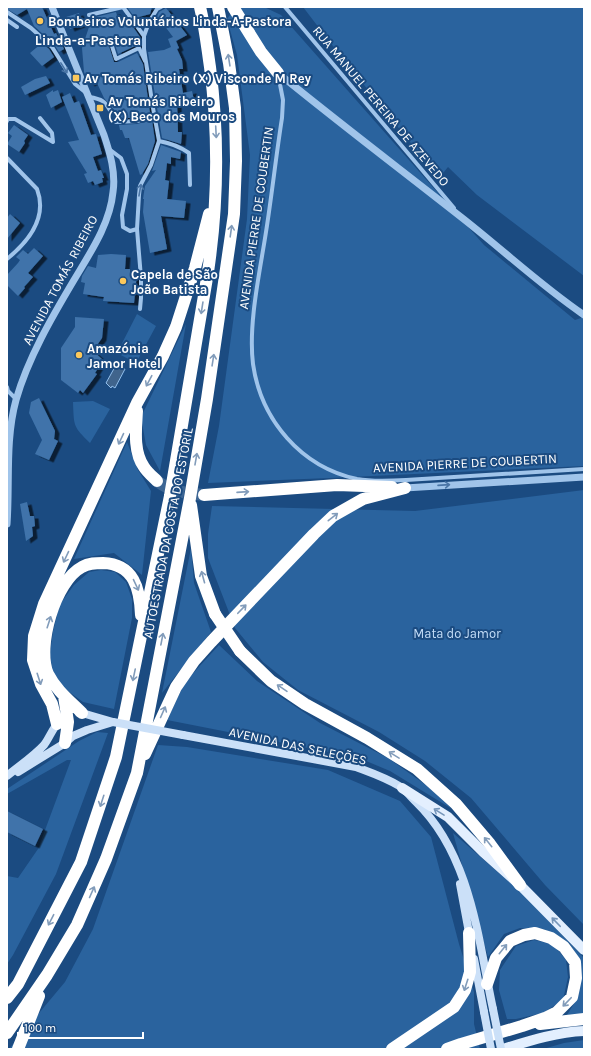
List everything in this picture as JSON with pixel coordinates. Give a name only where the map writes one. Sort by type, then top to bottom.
[{"type":"highway","name":"AUTOESTRADA DA COSTA DO ESTORIL","points":[[7,998],[18,984],[81,862],[116,757],[170,496],[213,237],[216,186],[214,104],[204,25],[200,7]]},
{"type":"highway","name":"AUTOESTRADA DA COSTA DO ESTORIL","points":[[7,1033],[47,976],[80,918],[106,859],[137,774],[190,498],[214,355],[234,214],[236,161],[235,108],[229,63],[218,7]]},
{"type":"highway","points":[[233,7],[261,52],[278,73]]},
{"type":"highway","points":[[57,724],[52,704],[41,684],[34,660],[34,636],[44,604],[137,403],[163,356],[184,306],[216,186]]},
{"type":"highway","points":[[137,403],[136,432],[138,451],[143,466],[157,481]]},
{"type":"highway","points":[[204,495],[337,485],[405,488]]},
{"type":"highway","points":[[137,774],[176,687],[194,661],[211,642],[333,516],[363,499],[405,488]]},
{"type":"highway","points":[[190,498],[201,576],[215,614],[240,651],[271,681],[305,704],[367,738],[417,769],[456,804],[490,844],[520,885]]},
{"type":"highway","points":[[86,714],[64,696],[55,686],[44,664],[44,644],[48,622],[62,589],[76,571],[83,566],[91,564],[105,564],[120,566],[128,572],[135,582],[140,598],[142,636]]},
{"type":"highway","points":[[64,696],[67,714],[65,743]]},
{"type":"highway","points":[[392,1049],[454,1007],[465,990],[470,972],[469,933]]},
{"type":"highway","points":[[447,1049],[522,1026],[557,1012],[572,997],[576,978],[575,962],[564,947],[551,938],[535,933],[524,935],[510,941],[496,958],[487,984]]},
{"type":"highway","points":[[18,1049],[47,976]]},
{"type":"highway","points":[[522,1026],[584,1020]]},
{"type":"main road","points":[[7,776],[43,746],[57,724],[67,714],[86,714]]},
{"type":"main road","name":"AVENIDA DAS SELEÇÕES","points":[[86,714],[113,722],[356,767],[382,777],[402,788],[423,809],[443,836],[452,852],[472,905],[487,984],[491,1049]]},
{"type":"main road","points":[[7,779],[65,743],[73,736],[113,722]]},
{"type":"main road","points":[[402,788],[448,817],[483,852],[520,885],[584,950]]},
{"type":"main road","name":"AVENIDA DAS SELEÇÕES","points":[[458,868],[469,933],[488,1011],[502,1049]]},
{"type":"main road","points":[[502,1049],[574,1031],[584,1031]]},
{"type":"street","name":"AVENIDA TOMÁS RIBEIRO","points":[[7,524],[9,448],[16,399],[45,331],[88,257],[104,226],[111,206],[114,191],[112,164],[108,148],[52,7]]},
{"type":"street","points":[[89,15],[123,7],[144,36]]},
{"type":"street","points":[[140,309],[141,278],[136,229],[140,186],[151,165],[159,141],[154,116],[144,36],[149,22],[157,9],[161,7]]},
{"type":"street","name":"RUA MANUEL PEREIRA DE AZEVEDO","points":[[285,7],[462,218]]},
{"type":"street","points":[[7,12],[31,28],[52,47],[75,84],[88,95],[106,103],[111,112]]},
{"type":"street","points":[[7,20],[17,27]]},
{"type":"street","points":[[110,40],[116,59],[139,48],[147,66]]},
{"type":"street","points":[[278,73],[323,110],[462,218],[565,302],[584,315]]},
{"type":"street","name":"AVENIDA PIERRE DE COUBERTIN","points":[[278,73],[282,100],[282,118],[254,314],[252,351],[257,384],[262,399],[268,412],[285,436],[294,447],[328,470],[358,479],[381,481],[406,480],[584,469]]},
{"type":"street","points":[[116,122],[137,121],[154,116]]},
{"type":"street","points":[[7,120],[15,119],[53,142],[52,133],[40,118]]},
{"type":"street","points":[[159,141],[181,147],[189,153],[190,185]]},
{"type":"street","points":[[108,148],[121,158],[127,174],[127,190],[122,215],[123,227],[130,231],[136,229]]},
{"type":"street","points":[[7,158],[37,189],[41,210],[40,217],[33,232],[7,259]]},
{"type":"street","points":[[7,387],[8,391],[16,399]]},
{"type":"street","name":"AVENIDA PIERRE DE COUBERTIN","points":[[405,488],[584,476]]},
{"type":"green space","points":[[236,7],[264,7],[281,15],[484,245],[575,320],[584,317],[584,466],[208,483],[219,426],[247,219],[250,155],[237,55],[227,19]]},
{"type":"green space","points":[[303,7],[584,7],[584,276],[477,195],[448,167],[439,178]]},
{"type":"green space","points":[[137,314],[156,326],[136,363],[117,353]]},
{"type":"green space","points":[[186,324],[160,471],[146,445],[141,417]]},
{"type":"green space","points":[[93,401],[110,409],[90,443],[77,429],[74,421],[73,402]]},
{"type":"green space","points":[[127,442],[138,470],[151,491],[142,575],[114,553],[74,559]]},
{"type":"green space","name":"Mata do Jamor","points":[[584,490],[584,925],[545,885],[471,798],[425,761],[379,732],[298,690],[263,662],[235,628],[208,558],[208,534],[212,506],[415,511]]},
{"type":"green space","points":[[191,548],[194,583],[211,632],[162,693]]},
{"type":"green space","points":[[101,570],[115,572],[126,582],[132,599],[132,618],[114,709],[83,702],[61,686],[52,670],[50,653],[53,631],[60,604],[74,585],[89,572]]},
{"type":"green space","points":[[219,645],[257,681],[320,723],[388,758],[430,788],[452,809],[390,771],[359,758],[167,720],[185,682]]},
{"type":"green space","points":[[97,732],[108,733],[56,874],[7,964],[7,876],[18,878],[38,849],[71,760],[67,760],[7,794],[7,789],[79,741]]},
{"type":"green space","points":[[158,745],[187,747],[328,770],[400,801],[431,837],[459,944],[474,992],[474,1024],[480,1049],[9,1049],[65,982],[93,929]]},
{"type":"green space","points":[[453,833],[522,893],[584,958],[584,1014],[567,1015],[578,997],[581,962],[569,943],[544,929],[520,928],[504,934],[488,957]]},
{"type":"green space","points":[[534,940],[553,944],[566,960],[568,977],[563,1000],[543,1013],[516,1019],[507,1019],[499,990],[500,970],[516,946]]},
{"type":"green space","points":[[584,1040],[584,1049],[543,1049],[564,1043]]},
{"type":"shaded area","points":[[116,365],[125,369],[115,388],[112,386],[111,388],[106,383]]},
{"type":"building","name":"Bombeiros Voluntários Linda-A-Pastora","points":[[7,7],[42,7],[54,34],[56,33],[64,49],[59,52],[54,44],[34,26],[27,9],[17,15],[7,9]]},
{"type":"building","points":[[127,7],[152,7],[150,14],[135,18]]},
{"type":"building","points":[[166,8],[187,35],[176,41],[179,48],[177,49],[182,60],[183,69],[179,69],[183,93],[192,91],[194,100],[177,101],[178,132],[182,132],[181,144],[162,138],[148,52],[164,50],[171,47],[168,39],[173,37],[164,25],[156,19],[159,12]]},
{"type":"building","points":[[116,12],[121,23],[129,21],[140,37],[140,45],[118,54],[113,38],[109,37],[107,40],[114,62],[118,62],[137,53],[143,64],[150,113],[136,118],[118,118],[116,110],[114,110],[104,98],[96,81],[90,84],[84,72],[82,48],[92,18]]},
{"type":"building","points":[[79,13],[83,24],[70,29],[66,17]]},
{"type":"building","points":[[42,43],[49,49],[54,57],[42,66],[30,53]]},
{"type":"building","points":[[46,76],[50,83],[25,95],[21,87],[35,79]]},
{"type":"building","points":[[53,90],[53,92],[58,90],[62,102],[51,108],[46,95]]},
{"type":"building","points":[[70,93],[74,103],[79,101],[91,135],[96,134],[102,154],[93,157],[98,171],[101,170],[104,178],[102,178],[103,182],[95,185],[93,181],[88,183],[84,174],[87,173],[68,142],[79,140],[62,97]]},
{"type":"building","points":[[152,120],[155,141],[148,164],[140,175],[129,138],[125,138],[119,125],[137,124]]},
{"type":"building","points":[[14,125],[28,135],[19,152],[7,144],[12,136],[8,133]]},
{"type":"building","points":[[161,145],[181,152],[180,159],[171,157],[171,164],[167,163],[165,180],[169,181],[167,199],[186,201],[184,218],[161,216],[167,249],[150,253],[143,212],[143,199],[145,186],[156,170],[152,171]]},
{"type":"building","points":[[10,214],[20,223],[7,239],[7,218]]},
{"type":"building","points":[[34,248],[43,256],[28,273],[33,277],[18,296],[7,285],[7,275],[20,260],[16,257],[23,250],[28,254]]},
{"type":"building","points":[[98,255],[126,255],[125,269],[130,269],[130,273],[137,273],[134,303],[103,301],[104,297],[83,294],[85,283],[81,282],[82,276],[88,266],[96,268]]},
{"type":"building","name":"Amazónia Jamor Hotel","points":[[75,317],[104,319],[102,338],[93,351],[103,360],[95,373],[97,374],[83,393],[80,390],[78,393],[61,380],[61,348],[75,327]]},
{"type":"building","points":[[39,398],[55,431],[54,439],[58,441],[49,460],[35,454],[42,440],[29,413],[31,402]]},
{"type":"building","points":[[27,502],[30,516],[34,516],[35,526],[32,527],[33,536],[26,541],[20,504]]},
{"type":"building","points":[[7,811],[43,829],[35,846],[7,832]]},
{"type":"tunnel","points":[[157,481],[174,490],[204,495]]},
{"type":"place","name":"Bombeiros Voluntários Linda-A-Pastora","points":[[40,21]]},
{"type":"place","name":"Av Tomás Ribeiro (X) Visconde M Rey","points":[[76,78]]},
{"type":"place","name":"Av Tomás Ribeiro (X) Beco dos Mouros","points":[[100,108]]},
{"type":"place","name":"Capela de São João Batista","points":[[123,281]]},
{"type":"place","name":"Amazónia Jamor Hotel","points":[[79,355]]},
{"type":"district","name":"Linda-a-Pastora","points":[[88,40]]}]
